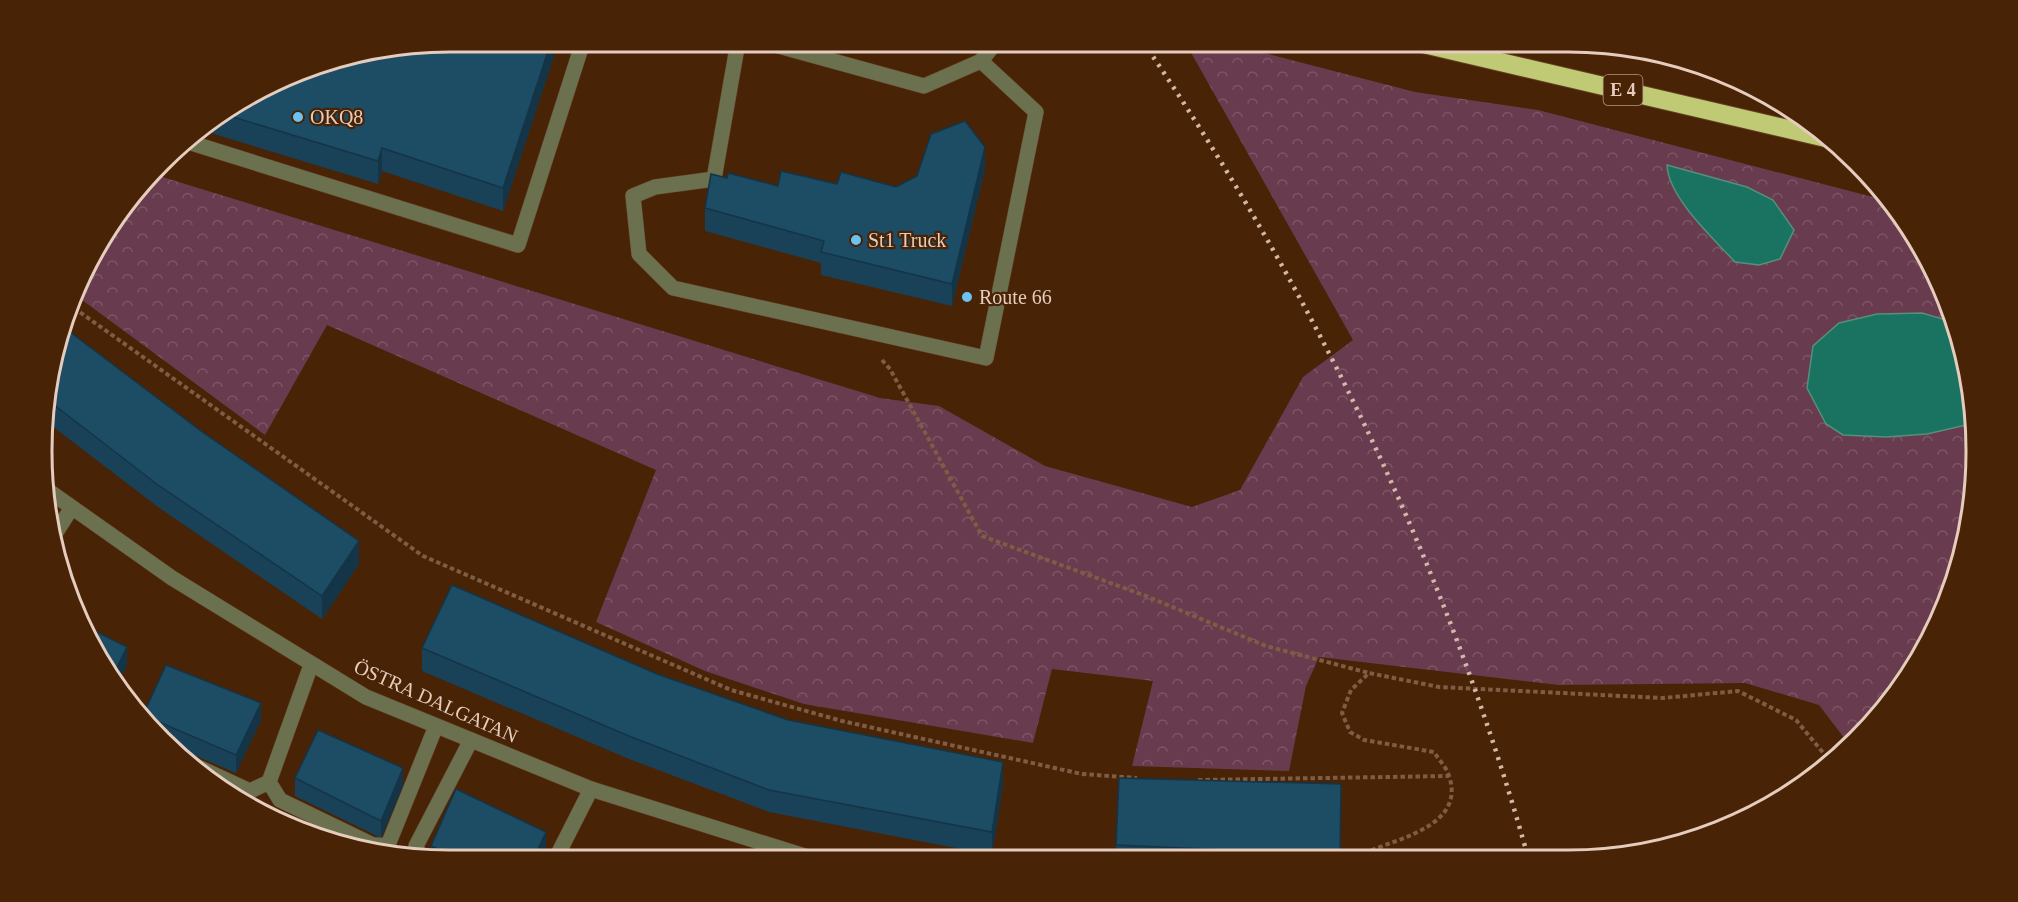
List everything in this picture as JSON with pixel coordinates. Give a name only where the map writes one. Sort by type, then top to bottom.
[{"type":"highway","name":"E 4","points":[[1458,52],[1808,134]]},
{"type":"street","points":[[196,144],[518,245],[580,52]]},
{"type":"street","points":[[736,52],[714,178],[655,187],[633,196],[639,254],[673,288],[986,358],[1036,112],[981,62]]},
{"type":"street","points":[[800,52],[924,86],[981,62],[988,52]]},
{"type":"street","name":"ÖSTRA DALGATAN","points":[[55,496],[172,578],[366,697],[591,789],[785,850]]},
{"type":"street","points":[[60,527],[71,509]]},
{"type":"street","points":[[229,781],[250,791],[269,782],[310,664]]},
{"type":"street","points":[[388,844],[436,726]]},
{"type":"street","points":[[416,848],[471,740]]},
{"type":"street","points":[[269,782],[280,800],[361,839]]},
{"type":"street","points":[[560,850],[591,789]]},
{"type":"path","points":[[78,311],[423,556],[731,690],[842,721],[1082,774],[1141,779]]},
{"type":"path","points":[[856,329],[890,369],[982,536],[1146,596],[1266,646],[1369,673],[1439,687],[1663,699],[1738,691],[1796,720],[1825,755]]},
{"type":"path","points":[[1369,673],[1351,690],[1342,713],[1350,732],[1364,740],[1434,752],[1449,776],[1452,799],[1445,814],[1428,827],[1372,850]]},
{"type":"path","points":[[1188,780],[1449,776]]},
{"type":"green space","points":[[1191,52],[1261,52],[1415,92],[1538,110],[1875,197],[1912,252],[1942,319],[1922,313],[1843,435],[1909,434],[1965,425],[1965,477],[1952,554],[1935,603],[1912,650],[1883,694],[1844,738],[1819,705],[1745,683],[1559,685],[1319,657],[1306,686],[1289,771],[1132,766],[1153,681],[1052,669],[1033,743],[804,704],[705,671],[596,622],[656,470],[327,325],[265,435],[83,300],[106,252],[120,230],[162,177],[880,398],[939,406],[1045,466],[1192,507],[1240,490],[1303,377],[1353,340]],"holes":[[[1667,165],[1747,187],[1773,200],[1794,230],[1735,262],[1683,202],[1674,189]]]},
{"type":"water","points":[[1667,165],[1747,187],[1773,200],[1794,230],[1780,259],[1759,265],[1735,262],[1683,203],[1669,177]]},
{"type":"water","points":[[1922,313],[1942,319],[1958,373],[1965,425],[1927,434],[1886,437],[1843,435],[1826,424],[1807,388],[1813,346],[1839,323],[1877,314]]},
{"type":"building","points":[[548,52],[503,188],[382,148],[378,161],[234,117],[299,83],[373,60],[425,53]]},
{"type":"building","points":[[965,121],[985,147],[952,284],[821,252],[824,241],[705,208],[711,174],[727,178],[728,173],[778,186],[781,171],[837,184],[841,172],[896,187],[917,176],[931,134]]},
{"type":"building","points":[[71,333],[201,431],[359,541],[322,596],[158,485],[55,406],[60,373]]},
{"type":"building","points":[[452,585],[657,674],[788,720],[1003,762],[992,832],[769,790],[629,736],[422,648]]},
{"type":"building","points":[[96,632],[127,647],[117,667]]},
{"type":"building","points":[[166,665],[261,703],[236,755],[158,722],[146,708]]},
{"type":"building","points":[[318,730],[403,768],[381,821],[295,778]]},
{"type":"building","points":[[1119,778],[1341,784],[1340,850],[1228,850],[1116,845]]},
{"type":"building","points":[[456,789],[546,832],[538,850],[451,850],[431,846]]},
{"type":"railway","points":[[1150,52],[1205,136],[1263,233],[1318,332],[1369,434],[1458,642],[1495,749],[1526,850]]},
{"type":"place","name":"OKQ8","points":[[298,117]]},
{"type":"place","name":"St1 Truck","points":[[856,240]]},
{"type":"place","name":"Route 66","points":[[967,297]]}]
